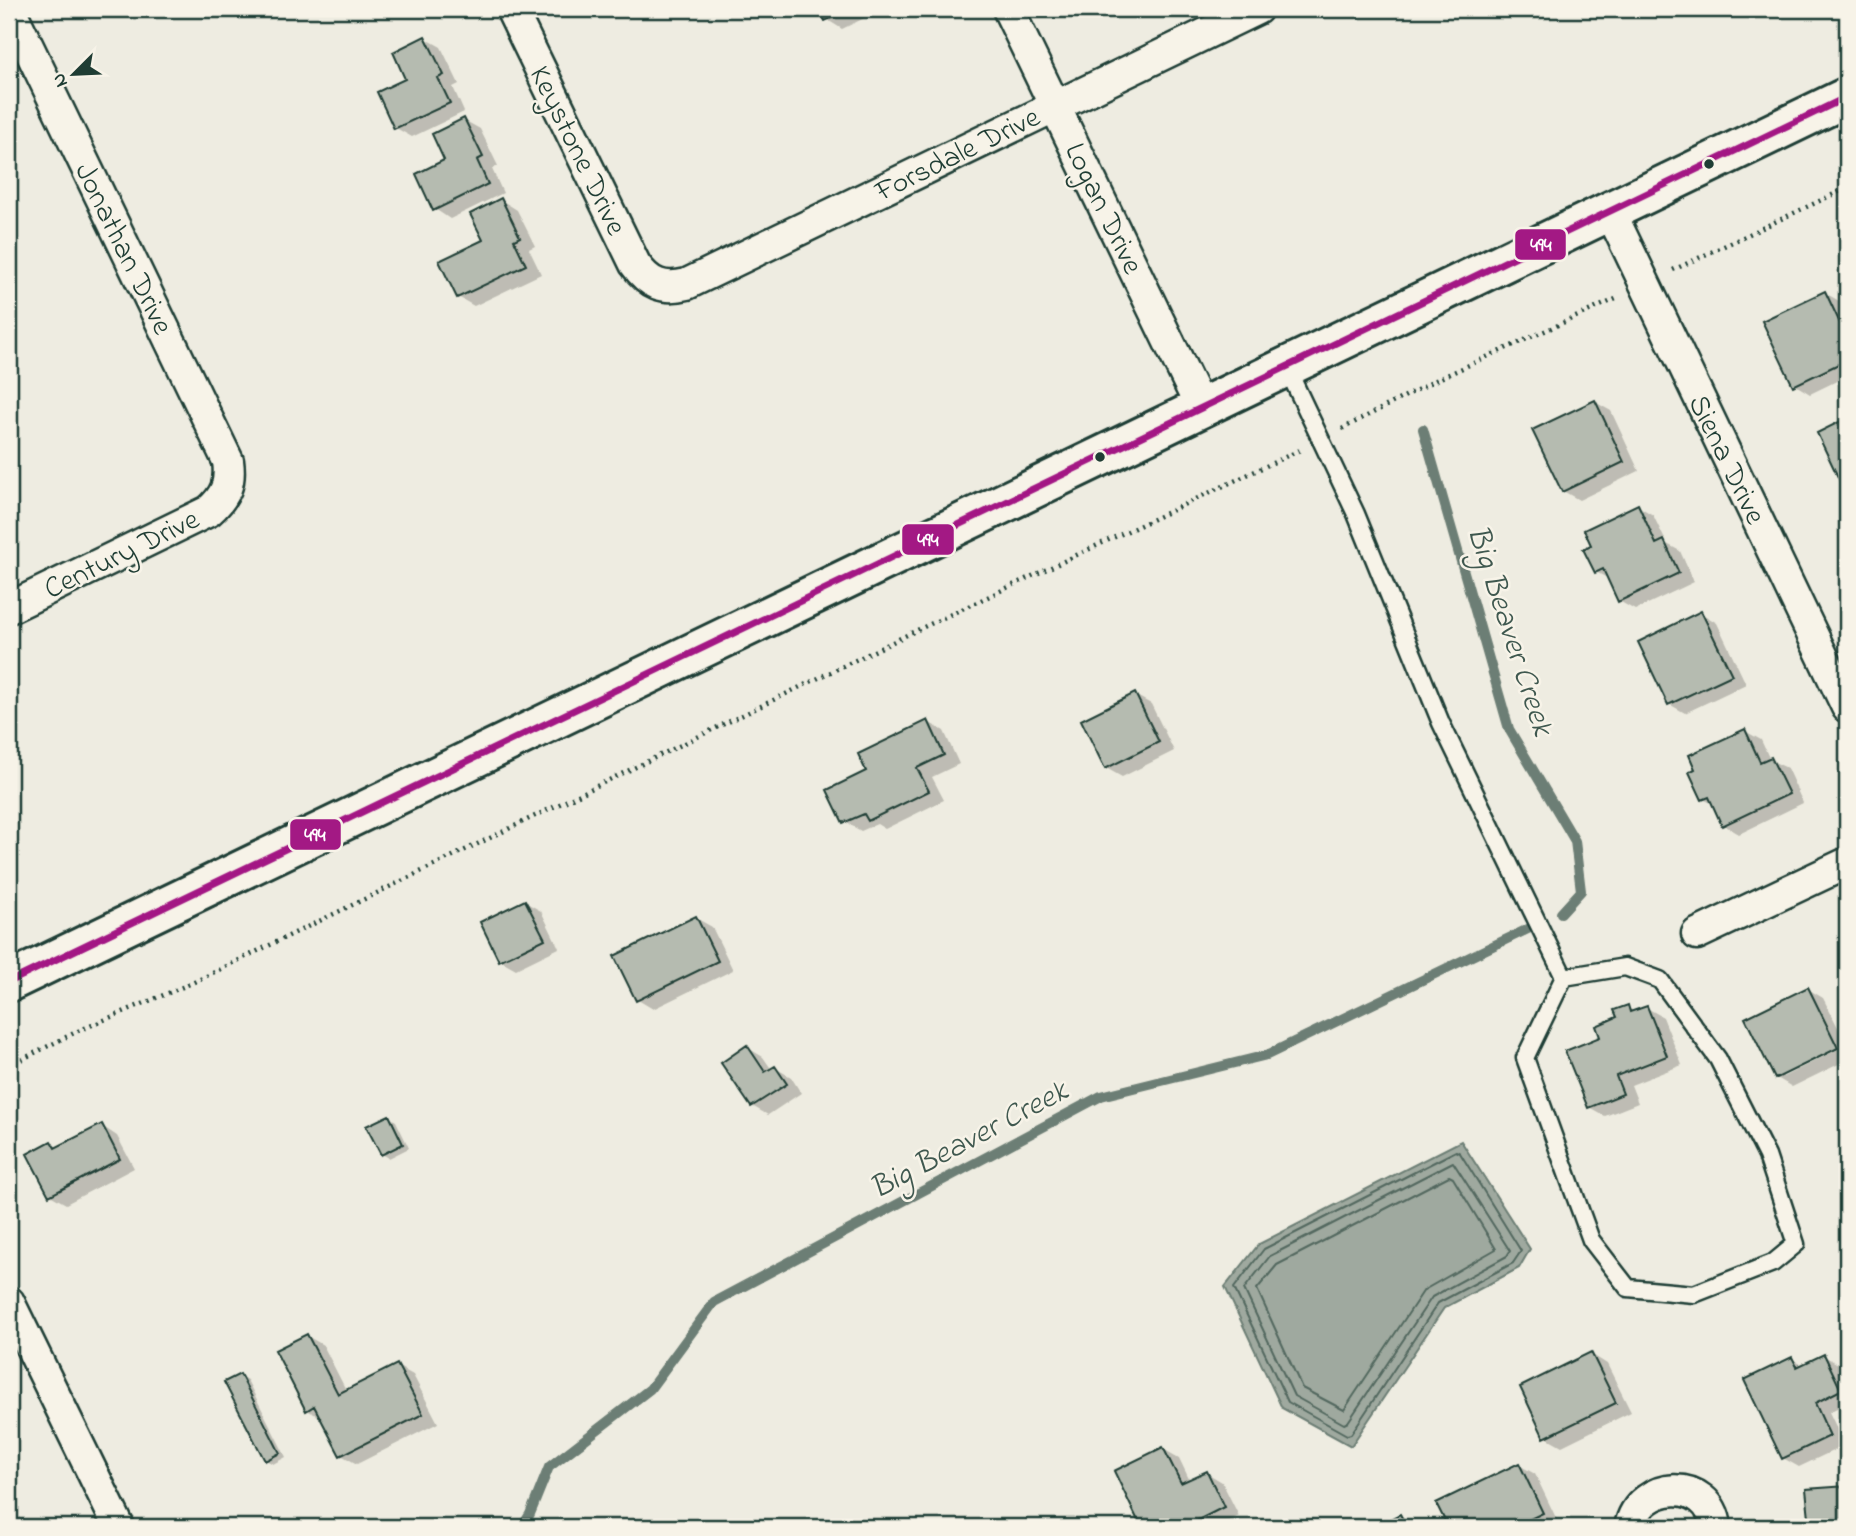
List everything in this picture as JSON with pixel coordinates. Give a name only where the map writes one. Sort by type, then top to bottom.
[{"type":"main road","points":[[9,982],[1847,97]]},
{"type":"street","name":"Jonathan Drive","points":[[10,9],[228,461],[230,476],[227,490]]},
{"type":"street","name":"Keystone Drive","points":[[511,9],[635,264],[644,277],[656,284]]},
{"type":"street","name":"Logan Drive","points":[[1009,9],[1201,408]]},
{"type":"street","name":"Forsdale Drive","points":[[656,284],[671,288],[687,284],[1257,9]]},
{"type":"street","name":"Siena Drive","points":[[1610,211],[1847,707]]},
{"type":"street","name":"Century Drive","points":[[9,608],[199,516],[219,502],[227,490]]},
{"type":"street","points":[[1697,933],[1847,863]]},
{"type":"street","points":[[9,1302],[119,1527]]},
{"type":"street","points":[[1629,1527],[1632,1515],[1642,1503],[1653,1494],[1667,1489],[1685,1490],[1698,1496],[1709,1507],[1716,1527]]},
{"type":"lane","points":[[1286,366],[1356,514],[1441,723],[1564,977]]},
{"type":"lane","points":[[1625,967],[1660,979],[1718,1059],[1767,1156],[1796,1244],[1773,1262],[1694,1294],[1628,1288],[1591,1240],[1525,1058],[1564,977],[1625,967]]},
{"type":"path","points":[[1664,275],[1847,188]]},
{"type":"path","points":[[9,1066],[78,1031],[192,983],[911,633],[1321,440],[1438,379],[1619,298]]},
{"type":"water","points":[[1461,1141],[1530,1249],[1519,1268],[1444,1308],[1351,1446],[1282,1408],[1225,1287],[1259,1244]]},
{"type":"building","points":[[819,9],[850,9],[825,21]]},
{"type":"building","points":[[425,36],[444,75],[438,78],[450,103],[394,129],[377,92],[405,79],[393,52]]},
{"type":"building","points":[[464,118],[483,157],[477,160],[488,184],[433,211],[416,174],[444,160],[432,134]]},
{"type":"building","points":[[501,198],[520,237],[514,240],[526,265],[457,298],[439,261],[483,240],[470,214]]},
{"type":"building","points":[[1825,291],[1847,338],[1847,360],[1793,386],[1762,321]]},
{"type":"building","points":[[1595,400],[1624,462],[1562,492],[1532,430]]},
{"type":"building","points":[[1847,418],[1847,496],[1817,433]]},
{"type":"building","points":[[1638,504],[1656,544],[1664,540],[1679,573],[1618,602],[1603,569],[1595,573],[1583,549],[1591,545],[1584,530]]},
{"type":"building","points":[[1701,611],[1732,675],[1668,705],[1638,642]]},
{"type":"building","points":[[1135,693],[1159,742],[1105,769],[1081,720]]},
{"type":"building","points":[[928,720],[944,755],[917,768],[929,791],[868,821],[864,814],[843,823],[827,790],[866,771],[858,754]]},
{"type":"building","points":[[1745,729],[1760,762],[1771,757],[1789,794],[1722,826],[1709,797],[1702,800],[1689,772],[1695,769],[1689,755]]},
{"type":"building","points":[[525,900],[545,939],[499,961],[480,922]]},
{"type":"building","points":[[696,916],[718,961],[636,1001],[614,956]]},
{"type":"building","points":[[1808,987],[1838,1048],[1775,1079],[1745,1018]]},
{"type":"building","points":[[1628,1005],[1630,1012],[1647,1006],[1667,1056],[1616,1076],[1623,1094],[1588,1108],[1565,1051],[1600,1037],[1596,1026],[1617,1017],[1614,1010]]},
{"type":"building","points":[[747,1045],[765,1072],[775,1066],[787,1084],[751,1107],[721,1063]]},
{"type":"building","points":[[389,1115],[403,1144],[381,1155],[366,1126]]},
{"type":"building","points":[[102,1124],[120,1159],[49,1196],[27,1154],[51,1141],[55,1148]]},
{"type":"building","points":[[307,1334],[338,1394],[397,1364],[423,1414],[340,1456],[314,1406],[306,1411],[275,1350]]},
{"type":"building","points":[[1591,1352],[1616,1403],[1544,1438],[1520,1387]]},
{"type":"building","points":[[1824,1354],[1841,1390],[1815,1403],[1830,1436],[1782,1459],[1744,1380],[1792,1357],[1797,1367]]},
{"type":"building","points":[[240,1374],[280,1453],[265,1461],[224,1382]]},
{"type":"building","points":[[1163,1447],[1181,1483],[1207,1471],[1224,1507],[1198,1520],[1202,1527],[1141,1527],[1114,1471]]},
{"type":"building","points":[[1519,1463],[1543,1513],[1513,1527],[1448,1527],[1436,1503]]},
{"type":"building","points":[[1847,1486],[1847,1527],[1810,1527],[1806,1489]]},
{"type":"building","points":[[1400,1514],[1407,1527],[1374,1527]]},
{"type":"waterway","name":"Big Beaver Creek","points":[[1423,429],[1509,729],[1575,841],[1581,891],[1561,913]]},
{"type":"waterway","name":"Big Beaver Creek","points":[[522,1527],[549,1467],[650,1389],[714,1302],[1101,1096],[1267,1055],[1532,927]]},
{"type":"transit line","name":"494","points":[[9,982],[1847,97]]}]
